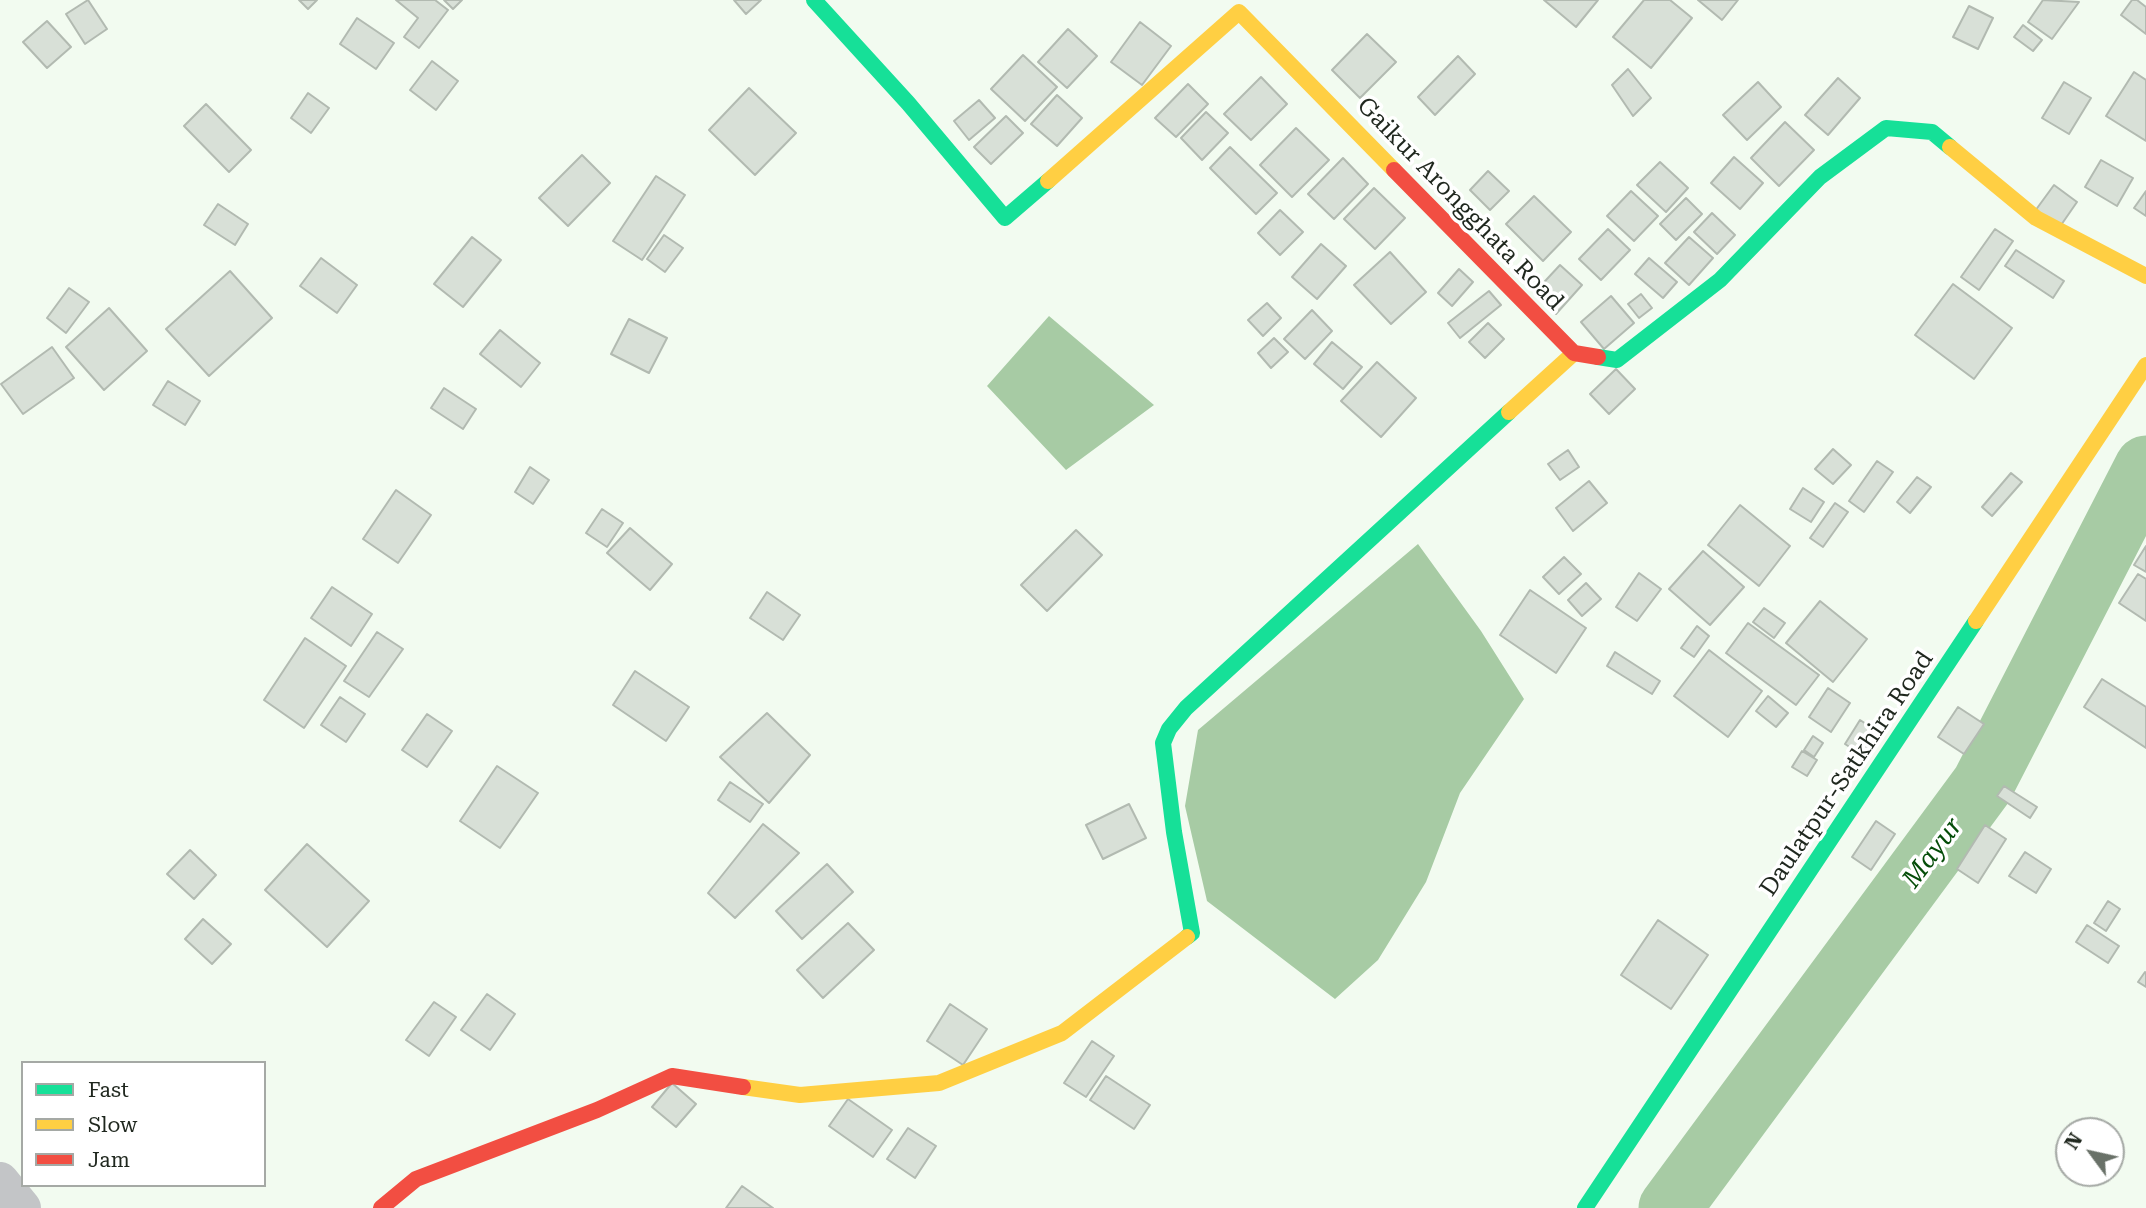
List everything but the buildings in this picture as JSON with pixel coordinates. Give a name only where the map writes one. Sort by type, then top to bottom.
[{"type":"street","name":"Gaikur Arongghata Road","points":[[814,0],[908,103],[1004,218],[1238,12],[1574,353]]},
{"type":"street","points":[[381,1208],[416,1179],[597,1110],[672,1076],[800,1095],[939,1083],[1062,1034],[1192,933],[1174,832],[1163,743],[1169,729],[1185,708],[1574,353],[1617,360],[1720,280],[1820,177],[1886,128],[1932,132],[2036,218],[2146,276]]},
{"type":"street","name":"Daulatpur-Satkhira Road","points":[[1585,1208],[2146,365]]},
{"type":"street","points":[[0,1181],[22,1208]]},
{"type":"shaded area","points":[[1049,316],[1154,405],[1066,470],[987,386]]},
{"type":"shaded area","points":[[1418,544],[1481,631],[1524,699],[1460,793],[1426,882],[1378,960],[1335,999],[1207,901],[1185,806],[1198,730]]},
{"type":"waterway","name":"Mayur","points":[[1670,1208],[1983,784],[2146,467]]},
{"type":"traffic: fast","points":[[814,0],[908,103],[1005,218],[1048,181]]},
{"type":"traffic: fast","points":[[1598,357],[1617,360],[1720,280],[1820,177],[1886,128],[1932,132],[1950,147]]},
{"type":"traffic: fast","points":[[1187,937],[1192,933],[1174,832],[1163,743],[1169,729],[1186,708],[1509,412]]},
{"type":"traffic: fast","points":[[1585,1208],[1976,621]]},
{"type":"traffic: slow","points":[[1048,181],[1239,12],[1394,170]]},
{"type":"traffic: slow","points":[[1950,147],[2036,218],[2146,276]]},
{"type":"traffic: slow","points":[[1509,412],[1574,353]]},
{"type":"traffic: slow","points":[[1976,621],[2146,365]]},
{"type":"traffic: slow","points":[[743,1087],[800,1095],[939,1083],[1062,1033],[1187,937]]},
{"type":"traffic: jam","points":[[1394,170],[1574,353],[1598,357]]},
{"type":"traffic: jam","points":[[381,1208],[416,1179],[597,1110],[672,1076],[743,1087]]}]
